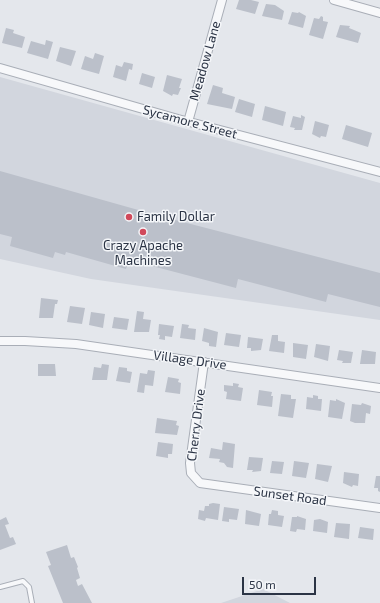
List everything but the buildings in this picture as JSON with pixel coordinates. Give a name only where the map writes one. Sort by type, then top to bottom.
[{"type":"street","name":"Meadow Lane","points":[[188,122],[222,0]]},
{"type":"street","points":[[334,0],[380,13]]},
{"type":"street","name":"Sycamore Street","points":[[0,68],[188,122],[380,172]]},
{"type":"street","name":"Village Drive","points":[[0,341],[76,344],[380,388]]},
{"type":"street","name":"Cherry Drive","points":[[200,483],[191,473],[190,463],[204,362]]},
{"type":"street","name":"Sunset Road","points":[[200,483],[380,508]]},
{"type":"lane","points":[[0,587],[23,581],[29,586],[32,603]]},
{"type":"shaded area","points":[[0,77],[380,183],[380,320],[91,279],[0,259]]},
{"type":"shaded area","points":[[263,589],[290,603],[221,603]]},
{"type":"place","name":"Family Dollar","points":[[129,217]]},
{"type":"place","name":"Crazy Apache Machines","points":[[143,232]]}]
